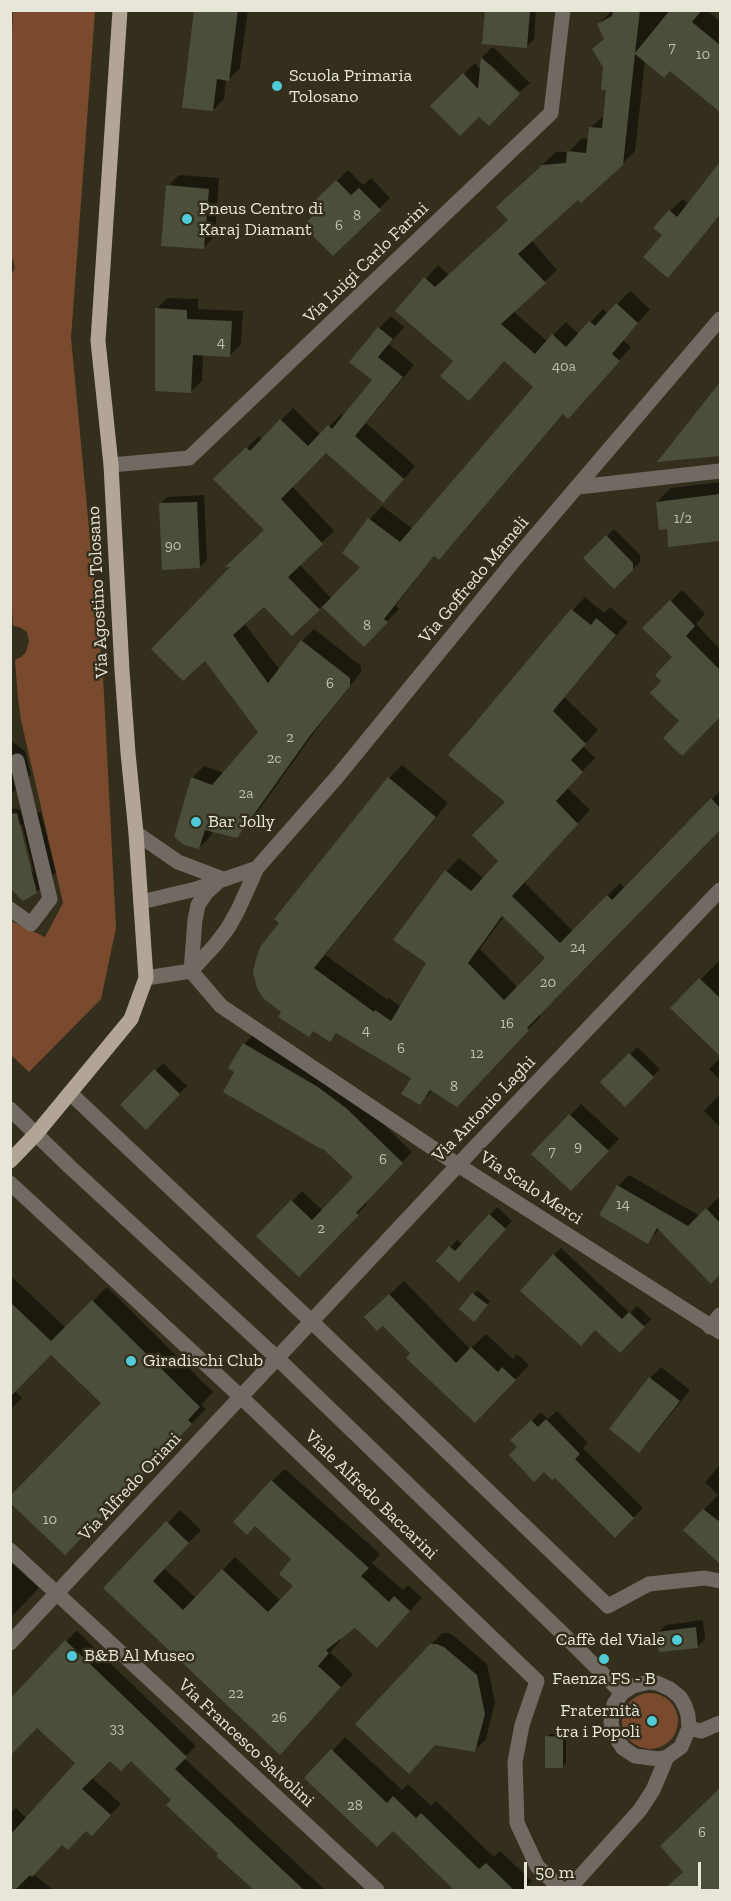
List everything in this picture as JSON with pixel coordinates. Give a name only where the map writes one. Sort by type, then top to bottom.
[{"type":"main road","name":"Via Agostino Tolosano","points":[[10,1161],[36,1134],[131,1019],[146,978],[123,682],[111,465],[98,341],[120,10]]},
{"type":"street","name":"Via Luigi Carlo Farini","points":[[111,465],[189,458],[551,113],[563,10]]},
{"type":"street","name":"Via Goffredo Mameli","points":[[191,970],[228,928],[257,868],[720,319]]},
{"type":"street","points":[[578,487],[720,471]]},
{"type":"street","points":[[10,909],[31,924],[50,899],[17,761]]},
{"type":"street","points":[[136,833],[178,862],[223,879]]},
{"type":"street","points":[[141,902],[196,889],[257,868]]},
{"type":"street","points":[[146,978],[191,970],[198,905],[206,893],[223,879]]},
{"type":"street","name":"Via Antonio Laghi","points":[[277,1358],[720,890]]},
{"type":"street","name":"Via Scalo Merci","points":[[191,970],[220,1006],[458,1165],[717,1324]]},
{"type":"street","points":[[70,1093],[608,1606],[649,1584],[705,1578],[720,1581]]},
{"type":"street","name":"Viale Alfredo Baccarini","points":[[10,1109],[277,1358],[623,1694]]},
{"type":"street","name":"Viale Alfredo Baccarini","points":[[10,1183],[240,1397],[537,1681],[522,1725],[515,1762],[517,1823],[537,1866],[562,1890]]},
{"type":"street","name":"Via Alfredo Oriani","points":[[10,1643],[277,1358]]},
{"type":"street","name":"Via Francesco Salvolini","points":[[10,1550],[377,1890]]},
{"type":"street","points":[[649,1682],[670,1689],[680,1697],[688,1715],[689,1728],[681,1747],[667,1757],[643,1758],[623,1748],[613,1733],[611,1722],[623,1694],[649,1682]]},
{"type":"street","points":[[689,1728],[700,1731],[720,1723]]},
{"type":"street","points":[[568,1890],[640,1810],[653,1790],[667,1757]]},
{"type":"shaded area","points":[[13,11],[95,11],[71,338],[103,676],[116,928],[101,999],[29,1072],[11,1055],[11,921],[45,937],[63,903],[21,720],[15,660],[26,652],[29,642],[27,632],[13,626],[10,574],[10,277],[15,268],[11,258],[10,67]]},
{"type":"shaded area","points":[[644,1693],[656,1693],[670,1701],[678,1715],[676,1732],[670,1741],[656,1749],[644,1749],[627,1737],[622,1727],[622,1715],[634,1698]]},
{"type":"building","points":[[194,10],[238,10],[229,81],[217,79],[213,111],[182,108]]},
{"type":"building","points":[[485,10],[530,10],[527,48],[482,44]]},
{"type":"building","points":[[613,10],[640,10],[635,53],[670,10],[702,10],[692,22],[720,45],[720,112],[670,71],[664,78],[635,54],[623,165],[581,203],[578,200],[518,254],[546,283],[501,324],[535,354],[552,334],[566,347],[589,321],[595,326],[616,303],[638,323],[612,354],[620,361],[568,419],[563,414],[439,560],[434,556],[384,619],[388,622],[364,647],[322,607],[360,567],[342,553],[368,518],[400,542],[533,387],[504,361],[469,401],[440,376],[453,361],[395,311],[424,277],[435,287],[508,220],[496,207],[542,165],[566,163],[567,151],[586,153],[589,127],[602,128],[606,90],[601,90],[603,67],[592,49],[604,39],[597,24],[612,16]]},
{"type":"building","points":[[481,57],[520,94],[489,126],[479,117],[460,136],[430,106],[463,73],[478,89]]},
{"type":"building","points":[[720,162],[720,215],[668,278],[643,257],[662,235],[653,228],[669,210],[677,217]]},
{"type":"building","points":[[336,180],[351,195],[359,188],[381,210],[333,256],[303,226],[314,215],[307,208]]},
{"type":"building","points":[[166,185],[209,189],[204,249],[161,246]]},
{"type":"building","points":[[155,308],[187,310],[187,319],[232,321],[230,357],[193,355],[191,393],[155,391]]},
{"type":"building","points":[[378,327],[393,339],[378,357],[403,377],[355,436],[404,479],[383,503],[326,453],[281,499],[323,544],[288,577],[320,610],[292,636],[264,607],[233,635],[268,683],[301,640],[350,678],[350,686],[309,737],[237,838],[205,830],[199,849],[184,845],[174,837],[191,777],[212,785],[258,732],[205,661],[183,681],[151,649],[230,567],[225,567],[264,530],[213,479],[246,447],[250,451],[280,419],[308,446],[328,425],[332,429],[372,380],[349,362]]},
{"type":"building","points":[[720,382],[720,456],[657,462]]},
{"type":"building","points":[[720,494],[720,541],[668,547],[667,529],[659,530],[656,502]]},
{"type":"building","points":[[197,502],[200,568],[162,570],[159,503]]},
{"type":"building","points":[[606,535],[633,563],[633,570],[614,589],[583,558]]},
{"type":"building","points":[[670,600],[695,626],[686,636],[720,670],[720,717],[682,756],[663,738],[679,721],[650,693],[661,681],[655,675],[672,657],[642,628]]},
{"type":"building","points":[[571,609],[591,625],[596,618],[616,635],[553,711],[586,744],[571,760],[583,772],[556,801],[578,824],[512,896],[560,943],[607,895],[612,900],[711,798],[720,808],[720,830],[527,1028],[529,1030],[457,1107],[430,1090],[420,1105],[401,1094],[411,1078],[336,1033],[330,1042],[313,1031],[309,1037],[278,1017],[281,1012],[263,998],[257,988],[253,971],[260,947],[279,923],[274,919],[388,777],[436,817],[314,968],[374,1012],[375,1010],[391,1021],[426,963],[393,940],[445,870],[471,891],[498,861],[472,835],[505,802],[448,755]],"holes":[[[502,916],[545,958],[504,1000],[468,963]]]},
{"type":"building","points":[[17,813],[37,893],[23,901],[10,888],[10,814]]},
{"type":"building","points":[[699,978],[720,998],[720,1056],[670,1008]]},
{"type":"building","points":[[243,1043],[318,1087],[346,1108],[403,1163],[356,1213],[359,1215],[299,1277],[256,1236],[291,1200],[312,1220],[353,1177],[322,1148],[223,1092],[234,1072],[228,1068]]},
{"type":"building","points":[[629,1053],[654,1077],[625,1107],[600,1082]]},
{"type":"building","points":[[154,1069],[180,1094],[146,1130],[120,1105]]},
{"type":"building","points":[[569,1114],[609,1151],[571,1191],[531,1154]]},
{"type":"building","points":[[617,1185],[688,1226],[706,1208],[720,1223],[720,1274],[711,1284],[657,1228],[648,1244],[599,1215]]},
{"type":"building","points":[[489,1214],[506,1229],[459,1282],[436,1261],[449,1246],[455,1251]]},
{"type":"building","points":[[553,1254],[622,1319],[629,1312],[645,1327],[620,1353],[595,1330],[581,1346],[520,1291]]},
{"type":"building","points":[[472,1293],[488,1305],[474,1322],[459,1309]]},
{"type":"building","points":[[389,1294],[456,1363],[471,1347],[498,1372],[502,1367],[516,1380],[475,1423],[406,1358],[410,1353],[383,1326],[377,1331],[364,1317]]},
{"type":"building","points":[[92,1300],[200,1407],[188,1420],[192,1424],[65,1555],[10,1503],[10,1496],[101,1403],[51,1355],[10,1397],[10,1302],[51,1341]]},
{"type":"building","points":[[649,1377],[680,1401],[639,1453],[609,1429]]},
{"type":"building","points":[[546,1419],[580,1454],[575,1459],[634,1518],[615,1538],[555,1478],[552,1480],[544,1472],[534,1482],[509,1455],[517,1447],[510,1440],[531,1420],[538,1427]]},
{"type":"building","points":[[271,1480],[369,1568],[361,1576],[389,1602],[394,1596],[410,1611],[377,1648],[355,1628],[326,1650],[329,1653],[318,1666],[341,1687],[280,1755],[103,1588],[166,1521],[189,1543],[153,1581],[183,1610],[222,1569],[268,1612],[293,1586],[279,1574],[291,1559],[255,1526],[247,1535],[233,1522]]},
{"type":"building","points":[[703,1509],[720,1522],[720,1564],[683,1530]]},
{"type":"building","points":[[696,1627],[698,1648],[659,1652],[657,1632]]},
{"type":"building","points":[[65,1640],[187,1757],[175,1769],[304,1890],[254,1890],[216,1856],[218,1854],[166,1805],[171,1800],[131,1761],[121,1771],[110,1761],[82,1789],[111,1815],[92,1836],[86,1831],[68,1850],[62,1845],[32,1877],[30,1875],[15,1890],[10,1890],[10,1835],[75,1763],[37,1728],[10,1756],[10,1699]]},
{"type":"building","points":[[430,1644],[444,1647],[477,1675],[485,1714],[475,1752],[435,1745],[409,1774],[355,1724]]},
{"type":"building","points":[[545,1736],[563,1737],[563,1768],[545,1768]]},
{"type":"building","points":[[331,1749],[387,1803],[393,1796],[416,1818],[421,1813],[479,1869],[486,1863],[514,1890],[454,1890],[393,1831],[377,1847],[304,1778]]},
{"type":"building","points":[[720,1788],[720,1890],[663,1890],[683,1872],[660,1846]]},
{"type":"place","name":"Scuola Primaria Tolosano","points":[[277,86]]},
{"type":"place","name":"Pneus Centro di Karaj Diamant","points":[[187,219]]},
{"type":"place","name":"Bar Jolly","points":[[196,822]]},
{"type":"place","name":"Giradischi Club","points":[[131,1361]]},
{"type":"place","name":"Caffè del Viale","points":[[677,1640]]},
{"type":"place","name":"B&B Al Museo","points":[[72,1656]]},
{"type":"place","name":"Faenza FS - B","points":[[604,1659]]},
{"type":"place","name":"Fraternità tra i Popoli","points":[[652,1721]]}]
